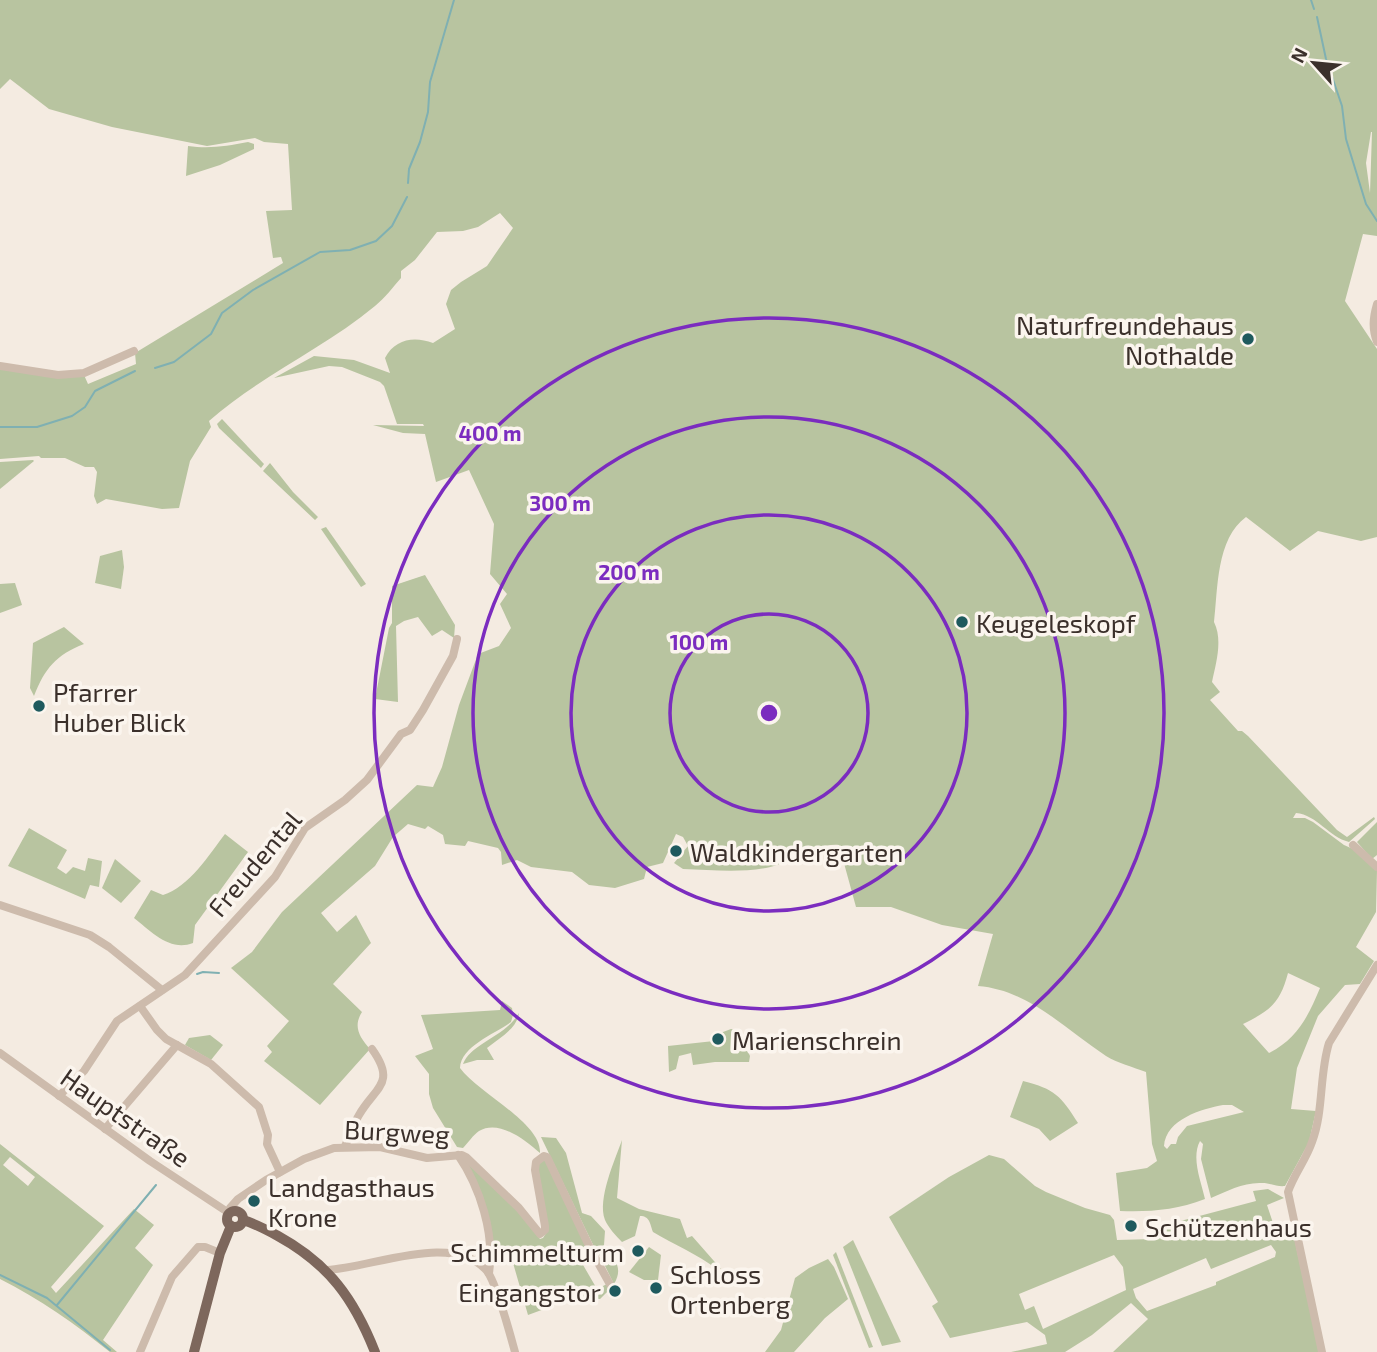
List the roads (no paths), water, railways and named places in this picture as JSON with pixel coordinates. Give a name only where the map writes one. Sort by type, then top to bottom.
[{"type":"main road","points":[[238,1211],[243,1220],[239,1227],[231,1226],[227,1220],[230,1213],[238,1211]]},
{"type":"main road","points":[[243,1220],[292,1244],[327,1270],[353,1306],[375,1352]]},
{"type":"main road","points":[[194,1352],[220,1253],[231,1226]]},
{"type":"street","points":[[1377,304],[1373,331],[1377,342]]},
{"type":"street","points":[[0,366],[58,374],[84,373],[134,351]]},
{"type":"street","name":"Freudental","points":[[59,1097],[84,1071],[117,1021],[185,975],[275,877],[305,828],[363,785],[401,734],[410,730],[448,664],[457,639]]},
{"type":"street","points":[[1353,845],[1377,867]]},
{"type":"street","points":[[0,905],[90,935],[162,990]]},
{"type":"street","points":[[1322,1352],[1288,1192],[1312,1142],[1320,1109],[1325,1055],[1329,1043],[1377,965]]},
{"type":"street","points":[[140,1006],[156,1030],[211,1064],[259,1107],[268,1135],[267,1144],[280,1172]]},
{"type":"street","points":[[105,1129],[177,1045]]},
{"type":"street","points":[[345,1146],[359,1114],[383,1083],[384,1072],[372,1049]]},
{"type":"street","name":"Hauptstraße","points":[[0,1053],[59,1097],[230,1213]]},
{"type":"street","name":"Burgweg","points":[[230,1213],[238,1199],[304,1159],[345,1146],[380,1147],[428,1158],[458,1155],[466,1157],[519,1208],[540,1234],[545,1230],[545,1226],[535,1170],[539,1158],[547,1157],[612,1288]]},
{"type":"street","points":[[458,1155],[483,1213],[488,1231],[489,1273],[515,1352]]},
{"type":"street","points":[[140,1352],[172,1277],[198,1247],[220,1253]]},
{"type":"street","points":[[327,1270],[356,1268],[422,1252],[442,1251],[473,1261],[489,1273]]},
{"type":"waterway","points":[[408,183],[409,169],[428,112],[430,82],[454,0]]},
{"type":"waterway","points":[[1311,0],[1314,9]]},
{"type":"waterway","points":[[1317,17],[1326,59],[1342,106],[1346,139],[1366,204],[1377,221]]},
{"type":"waterway","points":[[155,368],[174,362],[211,334],[222,313],[253,290],[320,252],[350,250],[376,241],[392,226],[407,197]]},
{"type":"waterway","points":[[0,427],[37,427],[72,416],[85,407],[95,391],[135,371]]},
{"type":"waterway","points":[[197,974],[219,973]]},
{"type":"waterway","points":[[57,1305],[156,1185]]},
{"type":"waterway","points":[[0,1275],[47,1298],[110,1350]]},
{"type":"place","name":"Naturfreundehaus Nothalde","points":[[1248,339]]},
{"type":"place","name":"Keugeleskopf","points":[[962,622]]},
{"type":"place","name":"Pfarrer Huber Blick","points":[[39,706]]},
{"type":"place","name":"Waldkindergarten","points":[[676,851]]},
{"type":"place","name":"Marienschrein","points":[[718,1039]]},
{"type":"place","name":"Landgasthaus Krone","points":[[254,1201]]},
{"type":"place","name":"Schützenhaus","points":[[1131,1226]]},
{"type":"place","name":"Schimmelturm","points":[[638,1251]]},
{"type":"place","name":"Schloss Ortenberg","points":[[656,1288]]},
{"type":"place","name":"Eingangstor","points":[[615,1291]]}]
